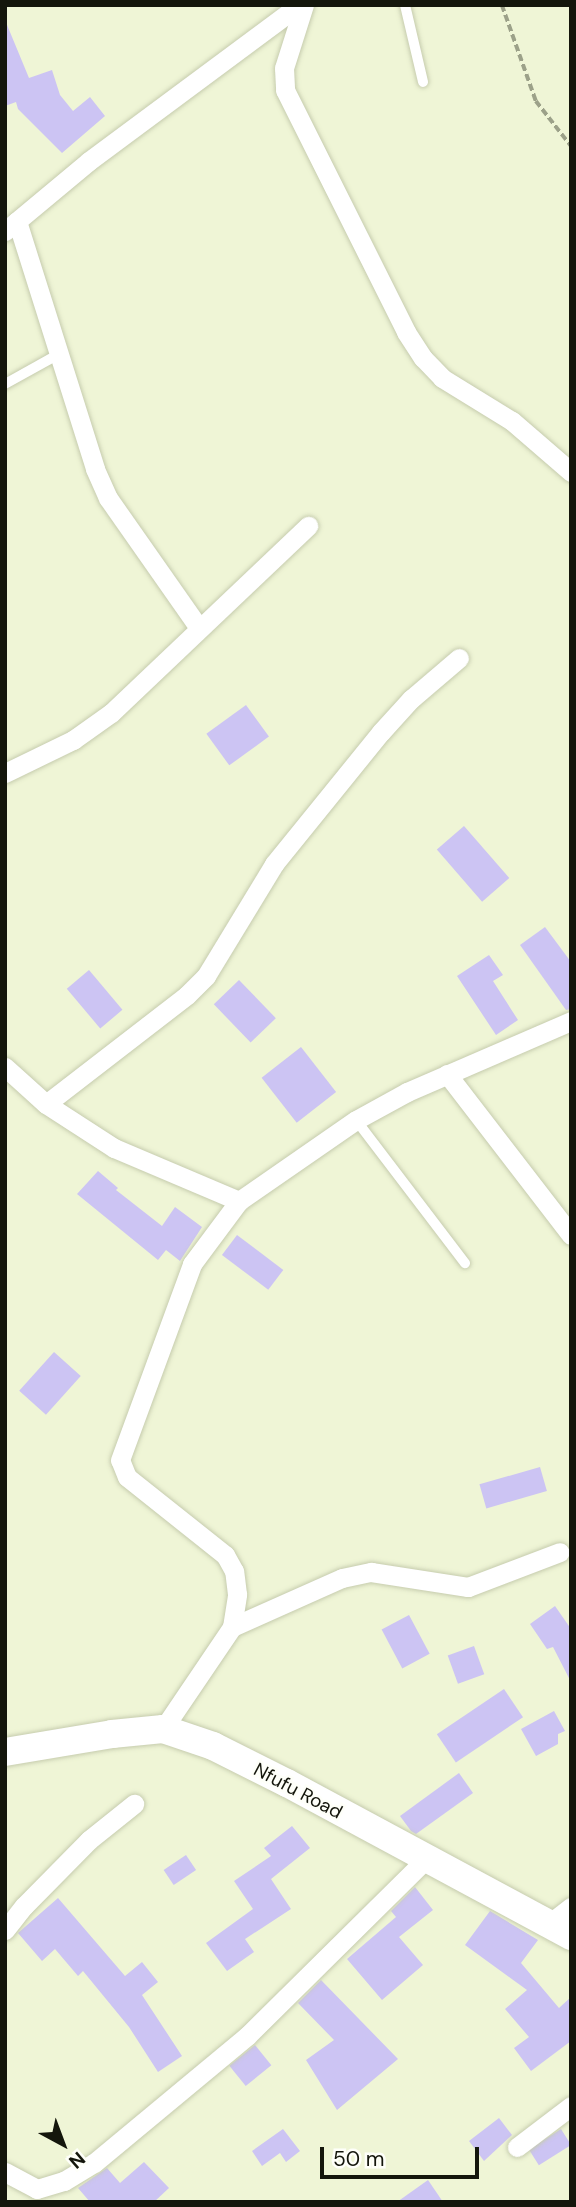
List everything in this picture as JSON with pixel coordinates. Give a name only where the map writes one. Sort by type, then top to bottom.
[{"type":"street","points":[[199,628],[108,498],[95,469],[11,226],[89,161],[302,5]]},
{"type":"street","points":[[302,5],[284,68],[285,90],[406,332],[423,358],[442,378],[512,421],[571,472]]},
{"type":"street","points":[[5,774],[73,740],[111,713],[309,526]]},
{"type":"street","points":[[46,1104],[187,995],[206,975],[288,846],[411,699],[459,658]]},
{"type":"street","points":[[163,1729],[232,1627],[237,1594],[234,1571],[225,1555],[127,1477],[120,1460],[192,1264],[239,1201],[356,1120],[447,1074],[571,1021]]},
{"type":"street","points":[[5,1067],[46,1104],[114,1147],[239,1201]]},
{"type":"street","points":[[447,1074],[571,1235]]},
{"type":"street","points":[[232,1627],[342,1578],[381,1572],[468,1587],[560,1552]]},
{"type":"street","name":"Nfufu Road","points":[[5,1752],[112,1734],[163,1729],[212,1746],[287,1783],[425,1860],[563,1922]]},
{"type":"street","points":[[5,1930],[24,1906],[89,1840],[134,1804]]},
{"type":"street","points":[[5,2172],[38,2195],[94,2163],[247,2036],[425,1860]]},
{"type":"street","points":[[517,2147],[571,2106]]},
{"type":"lane","points":[[405,5],[423,82]]},
{"type":"lane","points":[[5,384],[57,355]]},
{"type":"lane","points":[[356,1120],[465,1263]]},
{"type":"path","points":[[502,5],[536,101],[571,146]]},
{"type":"building","points":[[5,20],[29,78],[52,70],[60,95],[73,111],[90,97],[105,116],[62,153],[18,109],[16,102],[5,106]]},
{"type":"building","points":[[246,705],[269,737],[229,765],[206,734]]},
{"type":"building","points":[[464,826],[509,878],[482,902],[437,850]]},
{"type":"building","points":[[545,927],[571,962],[571,1009],[566,1010],[520,945]]},
{"type":"building","points":[[489,955],[503,975],[493,981],[518,1020],[496,1035],[457,976]]},
{"type":"building","points":[[89,970],[122,1010],[100,1028],[67,989]]},
{"type":"building","points":[[239,980],[276,1018],[251,1042],[214,1004]]},
{"type":"building","points":[[301,1047],[336,1092],[297,1123],[262,1078]]},
{"type":"building","points":[[98,1171],[118,1188],[116,1190],[162,1226],[175,1207],[202,1227],[180,1261],[166,1250],[158,1260],[77,1194]]},
{"type":"building","points":[[237,1235],[283,1270],[268,1290],[222,1255]]},
{"type":"building","points":[[54,1352],[81,1376],[46,1415],[19,1391]]},
{"type":"building","points":[[540,1467],[547,1491],[486,1508],[479,1484]]},
{"type":"building","points":[[555,1606],[571,1629],[571,1682],[553,1647],[547,1649],[530,1624]]},
{"type":"building","points":[[409,1615],[430,1654],[402,1668],[382,1630]]},
{"type":"building","points":[[474,1646],[484,1674],[458,1684],[448,1656]]},
{"type":"building","points":[[504,1689],[523,1717],[456,1762],[437,1734]]},
{"type":"building","points":[[554,1711],[565,1731],[558,1734],[558,1744],[536,1756],[521,1729]]},
{"type":"building","points":[[459,1773],[473,1793],[416,1834],[411,1831],[400,1816]]},
{"type":"building","points":[[292,1826],[310,1848],[271,1879],[291,1909],[245,1939],[254,1952],[227,1971],[206,1943],[253,1909],[234,1881],[271,1856],[264,1848]]},
{"type":"building","points":[[186,1855],[196,1870],[174,1885],[164,1870]]},
{"type":"building","points":[[415,1887],[433,1910],[399,1937],[423,1965],[382,2000],[347,1959],[396,1917],[391,1911]]},
{"type":"building","points":[[58,1898],[125,1976],[142,1962],[158,1982],[142,1995],[182,2056],[158,2072],[129,2027],[83,1971],[78,1976],[55,1949],[42,1961],[18,1933]]},
{"type":"building","points":[[490,1911],[538,1940],[521,1963],[559,2008],[571,1997],[571,2041],[531,2071],[514,2048],[529,2037],[505,2009],[527,1990],[465,1945]]},
{"type":"building","points":[[321,1980],[398,2059],[337,2110],[306,2060],[334,2040],[298,2003]]},
{"type":"building","points":[[255,2045],[271,2065],[246,2086],[229,2066]]},
{"type":"building","points":[[499,2118],[512,2135],[484,2161],[469,2141]]},
{"type":"building","points":[[283,2129],[300,2151],[286,2162],[280,2153],[262,2166],[252,2151]]},
{"type":"building","points":[[561,2129],[571,2145],[539,2165],[529,2149]]},
{"type":"building","points":[[144,2162],[169,2188],[154,2202],[90,2202],[78,2188],[107,2168],[120,2183]]},
{"type":"building","points":[[428,2180],[443,2202],[397,2202]]}]
